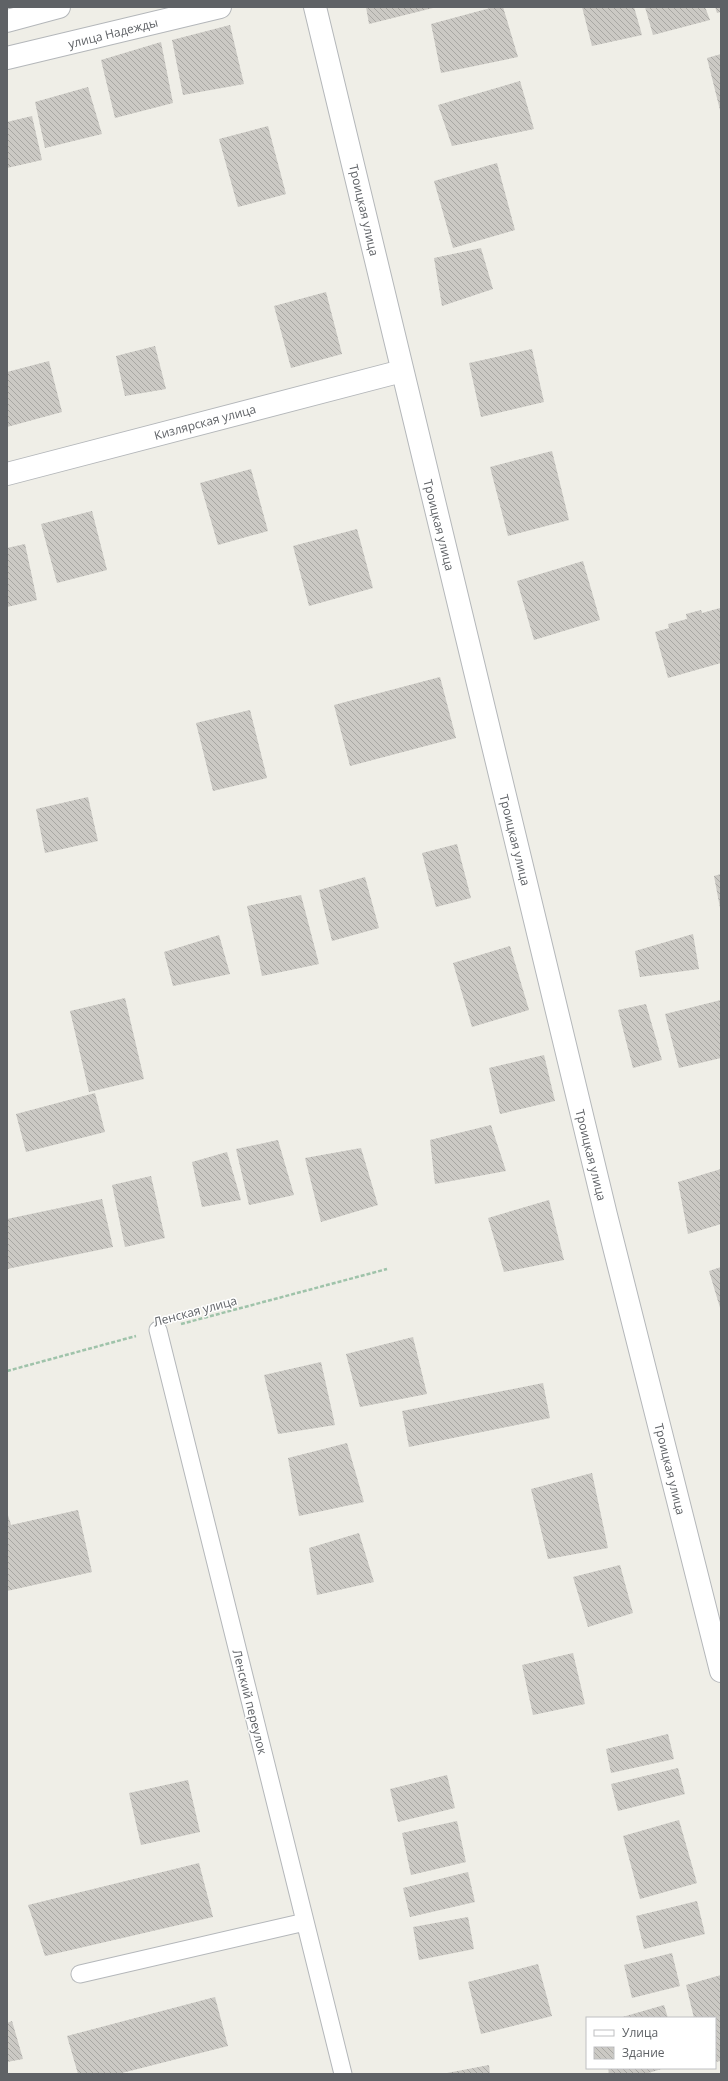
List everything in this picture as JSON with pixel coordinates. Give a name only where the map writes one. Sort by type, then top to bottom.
[{"type":"street","points":[[7,21],[59,7]]},
{"type":"street","name":"улица Надежды","points":[[7,58],[220,7]]},
{"type":"street","name":"Троицкая улица","points":[[316,7],[402,371],[606,1215],[721,1671]]},
{"type":"street","name":"Кизлярская улица","points":[[7,474],[402,371]]},
{"type":"lane","name":"Ленский переулок","points":[[158,1330],[343,2074]]},
{"type":"lane","points":[[80,1974],[305,1922]]},
{"type":"path","name":"Ленская улица","points":[[7,1371],[387,1269]]},
{"type":"building","points":[[366,7],[433,7],[433,8],[369,24]]},
{"type":"building","points":[[494,7],[503,7],[518,57],[441,73],[431,24]]},
{"type":"building","points":[[582,7],[634,7],[642,35],[592,46]]},
{"type":"building","points":[[645,7],[705,7],[710,20],[653,35]]},
{"type":"building","points":[[715,7],[721,7],[721,12],[717,13]]},
{"type":"building","points":[[230,25],[244,84],[183,95],[172,40]]},
{"type":"building","points":[[161,42],[173,103],[115,118],[101,60]]},
{"type":"building","points":[[721,54],[721,110],[720,110],[707,58]]},
{"type":"building","points":[[520,81],[534,129],[452,146],[438,105]]},
{"type":"building","points":[[88,87],[102,134],[45,148],[35,102]]},
{"type":"building","points":[[32,116],[42,160],[7,168],[7,122]]},
{"type":"building","points":[[268,126],[286,194],[238,207],[219,139]]},
{"type":"building","points":[[497,163],[515,230],[453,248],[434,181]]},
{"type":"building","points":[[481,248],[493,289],[442,306],[434,258]]},
{"type":"building","points":[[326,292],[342,354],[291,368],[274,306]]},
{"type":"building","points":[[155,346],[166,389],[125,396],[116,356]]},
{"type":"building","points":[[532,349],[544,402],[481,417],[469,363]]},
{"type":"building","points":[[49,361],[62,412],[7,427],[7,372]]},
{"type":"building","points":[[552,451],[569,520],[508,536],[490,467]]},
{"type":"building","points":[[251,469],[268,531],[218,545],[200,483]]},
{"type":"building","points":[[92,511],[107,570],[57,583],[41,524]]},
{"type":"building","points":[[357,529],[373,588],[309,606],[293,546]]},
{"type":"building","points":[[25,544],[37,600],[7,607],[7,548]]},
{"type":"building","points":[[583,561],[600,620],[534,640],[517,581]]},
{"type":"building","points":[[720,608],[721,663],[668,678],[655,632],[669,628],[668,624],[687,619],[686,614],[701,610],[702,613]]},
{"type":"building","points":[[440,677],[456,738],[350,766],[334,705]]},
{"type":"building","points":[[250,710],[267,778],[213,791],[196,723]]},
{"type":"building","points":[[88,797],[98,841],[45,853],[36,809]]},
{"type":"building","points":[[457,844],[471,898],[436,907],[422,853]]},
{"type":"building","points":[[721,874],[721,908],[720,908],[714,876]]},
{"type":"building","points":[[365,877],[379,928],[332,941],[319,890]]},
{"type":"building","points":[[301,895],[319,964],[262,976],[247,906]]},
{"type":"building","points":[[693,934],[699,969],[640,977],[635,951]]},
{"type":"building","points":[[219,935],[230,974],[173,986],[164,952]]},
{"type":"building","points":[[510,946],[529,1010],[472,1027],[453,963]]},
{"type":"building","points":[[125,998],[144,1079],[89,1092],[70,1011]]},
{"type":"building","points":[[721,1000],[721,1058],[679,1068],[665,1014]]},
{"type":"building","points":[[646,1004],[662,1060],[633,1068],[618,1010]]},
{"type":"building","points":[[544,1055],[555,1101],[500,1114],[489,1068]]},
{"type":"building","points":[[95,1093],[105,1132],[26,1152],[16,1114]]},
{"type":"building","points":[[491,1125],[506,1171],[435,1184],[430,1140]]},
{"type":"building","points":[[278,1140],[294,1195],[249,1205],[236,1149]]},
{"type":"building","points":[[361,1148],[378,1205],[321,1222],[305,1158]]},
{"type":"building","points":[[227,1152],[241,1200],[202,1207],[192,1162]]},
{"type":"building","points":[[721,1169],[721,1224],[688,1234],[678,1182]]},
{"type":"building","points":[[151,1176],[165,1238],[125,1247],[112,1185]]},
{"type":"building","points":[[102,1199],[113,1247],[7,1269],[7,1219]]},
{"type":"building","points":[[549,1200],[564,1260],[504,1272],[488,1218]]},
{"type":"building","points":[[721,1267],[721,1311],[709,1271]]},
{"type":"building","points":[[413,1337],[427,1394],[360,1407],[346,1354]]},
{"type":"building","points":[[321,1362],[335,1425],[278,1434],[264,1375]]},
{"type":"building","points":[[543,1383],[550,1418],[409,1447],[402,1411]]},
{"type":"building","points":[[347,1443],[364,1502],[299,1516],[288,1458]]},
{"type":"building","points":[[592,1473],[608,1548],[548,1559],[531,1489]]},
{"type":"building","points":[[78,1510],[92,1572],[7,1591],[7,1512],[11,1525]]},
{"type":"building","points":[[359,1533],[374,1582],[317,1595],[309,1548]]},
{"type":"building","points":[[620,1565],[633,1613],[588,1627],[573,1577]]},
{"type":"building","points":[[573,1653],[585,1704],[533,1715],[522,1665]]},
{"type":"building","points":[[668,1734],[674,1759],[611,1773],[606,1749]]},
{"type":"building","points":[[678,1768],[685,1794],[618,1811],[611,1784]]},
{"type":"building","points":[[447,1775],[455,1808],[398,1822],[390,1789]]},
{"type":"building","points":[[188,1780],[200,1832],[141,1845],[129,1793]]},
{"type":"building","points":[[679,1820],[697,1883],[640,1899],[623,1836]]},
{"type":"building","points":[[457,1821],[466,1862],[411,1875],[402,1833]]},
{"type":"building","points":[[199,1863],[213,1917],[45,1956],[28,1905]]},
{"type":"building","points":[[468,1872],[475,1902],[410,1917],[403,1888]]},
{"type":"building","points":[[697,1901],[705,1934],[644,1949],[636,1916]]},
{"type":"building","points":[[468,1917],[474,1949],[419,1960],[413,1927]]},
{"type":"building","points":[[672,1953],[680,1986],[632,1998],[624,1965]]},
{"type":"building","points":[[538,1964],[552,2016],[481,2034],[468,1982]]},
{"type":"building","points":[[721,1975],[721,2061],[716,2062],[716,2017],[694,2017],[686,1985]]},
{"type":"building","points":[[215,1997],[228,2046],[118,2074],[78,2074],[67,2036]]},
{"type":"building","points":[[664,2005],[668,2017],[622,2017]]},
{"type":"building","points":[[12,2021],[23,2059],[7,2062],[7,2023]]},
{"type":"building","points":[[489,2065],[490,2074],[447,2074],[447,2073]]},
{"type":"building","points":[[608,2069],[662,2069],[645,2074],[609,2074]]}]
